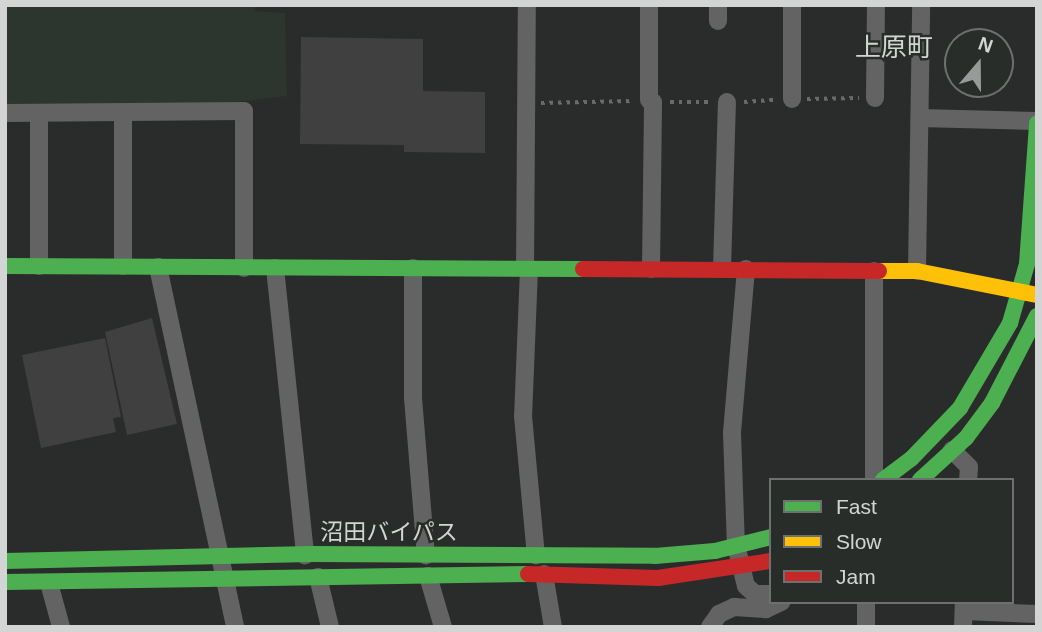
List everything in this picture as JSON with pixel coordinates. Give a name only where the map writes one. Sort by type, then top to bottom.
[{"type":"street","points":[[527,5],[527,269],[523,416],[536,555]]},
{"type":"street","points":[[649,5],[651,269]]},
{"type":"street","points":[[792,5],[792,99]]},
{"type":"street","points":[[875,98],[876,5]]},
{"type":"street","points":[[917,271],[921,5]]},
{"type":"street","points":[[722,269],[727,103]]},
{"type":"street","points":[[5,113],[244,111],[244,268]]},
{"type":"street","points":[[123,266],[124,112]]},
{"type":"street","points":[[38,113],[38,266]]},
{"type":"street","points":[[886,478],[911,459],[960,408],[1029,292],[1037,122],[920,118]]},
{"type":"street","points":[[5,266],[917,271],[1029,292]]},
{"type":"street","points":[[158,267],[218,558],[235,627]]},
{"type":"street","points":[[275,268],[305,555]]},
{"type":"street","points":[[413,268],[414,398],[426,555]]},
{"type":"street","points":[[746,269],[732,433],[736,545],[746,586],[755,594],[769,594]]},
{"type":"street","points":[[874,271],[874,478]]},
{"type":"street","points":[[922,478],[952,450],[992,403],[1017,362],[1037,316]]},
{"type":"street","points":[[952,450],[969,467],[968,478]]},
{"type":"street","name":"沼田バイパス","points":[[5,561],[305,555],[654,556],[736,545],[769,537]]},
{"type":"street","name":"沼田バイパス","points":[[5,582],[544,574],[658,578],[741,569],[769,562]]},
{"type":"street","points":[[544,574],[553,627]]},
{"type":"street","points":[[318,576],[330,627]]},
{"type":"street","points":[[428,576],[443,627]]},
{"type":"street","points":[[49,583],[61,627]]},
{"type":"street","points":[[710,627],[719,614],[734,607],[766,609],[777,604]]},
{"type":"street","points":[[866,604],[866,627]]},
{"type":"street","points":[[963,613],[1037,614]]},
{"type":"shaded area","points":[[5,5],[255,5],[255,11],[285,13],[287,96],[225,103],[5,106]]},
{"type":"building","points":[[301,37],[423,39],[423,91],[485,92],[485,153],[404,152],[404,145],[300,144]]},
{"type":"building","points":[[152,318],[177,424],[127,435],[105,332]]},
{"type":"building","points":[[105,338],[121,417],[113,418],[116,432],[41,448],[22,355]]},
{"type":"traffic: fast","points":[[886,478],[911,459],[960,408],[1010,323],[1027,264],[1037,123]]},
{"type":"traffic: fast","points":[[5,266],[583,269]]},
{"type":"traffic: fast","points":[[922,478],[966,438],[992,403],[1037,316]]},
{"type":"traffic: fast","points":[[5,561],[311,554],[655,556],[715,551],[769,538]]},
{"type":"traffic: fast","points":[[5,582],[528,574]]},
{"type":"traffic: slow","points":[[879,271],[917,271],[1037,295]]},
{"type":"traffic: jam","points":[[583,269],[879,271]]},
{"type":"traffic: jam","points":[[528,574],[658,578],[769,561]]},
{"type":"district","name":"上原町","points":[[894,48]]}]
